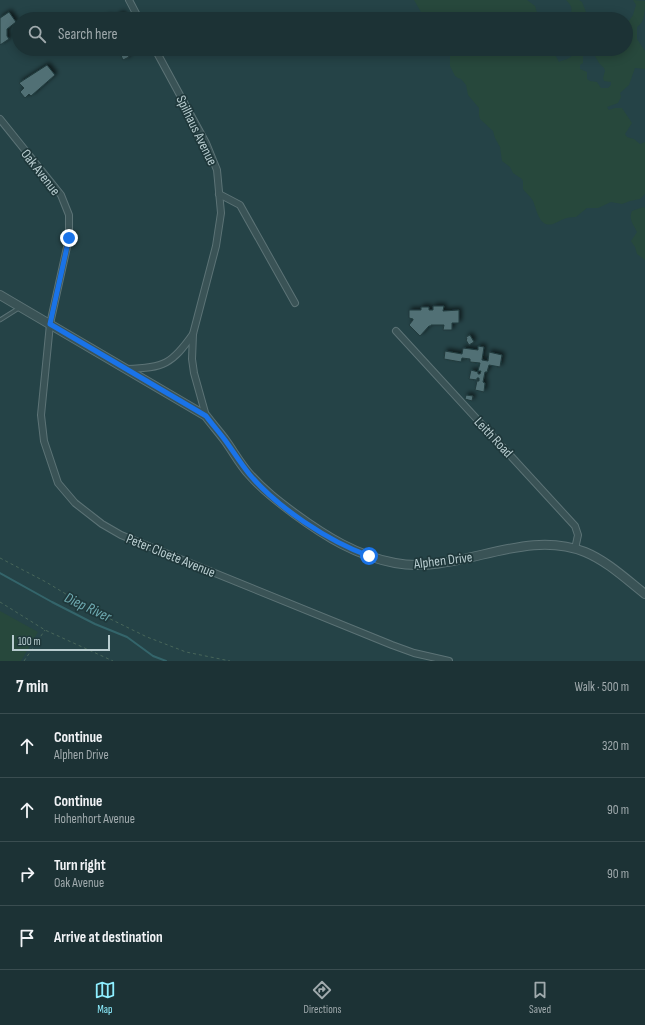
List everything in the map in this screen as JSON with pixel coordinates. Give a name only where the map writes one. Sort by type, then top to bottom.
[{"type":"street","points":[[129,0],[135,12]]},
{"type":"street","name":"Spilhaus Avenue","points":[[159,56],[206,143],[217,170],[220,213],[216,246],[193,334],[192,359],[194,373],[206,416]]},
{"type":"street","name":"Oak Avenue","points":[[0,119],[61,195],[69,215],[69,238],[50,324]]},
{"type":"street","points":[[219,194],[240,205],[295,304]]},
{"type":"street","name":"Alphen Drive","points":[[0,295],[206,416],[249,474],[273,498],[330,538],[369,556],[395,563],[423,564],[445,562],[525,546],[546,544],[566,546],[586,552],[601,560],[645,594]]},
{"type":"street","name":"Peter Cloete Avenue","points":[[50,324],[41,415],[44,441],[58,482],[75,503],[102,524],[120,535],[392,645],[414,653],[449,661]]},
{"type":"street","name":"Leith Road","points":[[396,331],[575,526],[578,535],[575,549]]},
{"type":"street","name":"Spilhaus Avenue","points":[[127,369],[142,369],[158,366],[170,361],[180,353],[193,334]]},
{"type":"lane","points":[[0,320],[20,307]]},
{"type":"path","points":[[0,558],[46,582],[94,611],[146,637],[186,652],[230,661]]},
{"type":"path","points":[[0,602],[45,630],[113,661]]},
{"type":"path","points":[[24,661],[45,630]]},
{"type":"green space","points":[[414,0],[527,0],[535,6],[537,12],[421,12]]},
{"type":"green space","points":[[566,0],[579,0],[582,2],[586,12],[571,12],[569,3]]},
{"type":"green space","points":[[633,0],[645,1],[645,12],[643,19],[637,27],[637,39],[645,51],[645,69],[635,68],[629,85],[620,93],[621,97],[618,103],[607,107],[609,110],[622,108],[632,123],[625,134],[627,137],[634,139],[640,144],[645,142],[645,194],[640,199],[622,204],[611,202],[598,208],[587,208],[576,217],[566,218],[548,225],[539,217],[532,200],[523,189],[522,179],[513,173],[510,167],[502,161],[500,147],[493,131],[480,119],[479,108],[468,95],[466,85],[461,79],[455,76],[450,66],[450,56],[556,56],[559,62],[572,56],[583,56],[583,63],[580,65],[580,69],[587,72],[587,79],[597,82],[601,88],[608,88],[611,85],[611,82],[604,81],[604,68],[595,56],[633,56],[633,15],[636,5]]},
{"type":"green space","points":[[643,207],[645,208],[645,260],[637,254],[631,241],[637,232],[632,222],[632,211]]},
{"type":"green space","points":[[0,611],[38,632],[21,661],[0,661]]},
{"type":"building","points":[[9,12],[12,16],[12,25],[7,29],[7,36],[9,39],[0,45],[0,18]]},
{"type":"building","points":[[121,56],[128,56],[129,57],[123,60]]},
{"type":"building","points":[[47,65],[55,75],[31,96],[29,94],[25,98],[20,92],[24,88],[19,83]]},
{"type":"building","points":[[433,306],[444,306],[443,311],[459,310],[459,323],[452,323],[452,330],[443,330],[444,325],[431,325],[420,336],[409,325],[413,319],[409,318],[409,310],[421,310],[421,307],[429,307],[429,310],[433,310]]},
{"type":"building","points":[[470,335],[474,342],[469,345],[466,337]]},
{"type":"building","points":[[478,346],[484,347],[482,360],[488,361],[489,352],[502,355],[500,367],[489,365],[487,372],[485,372],[483,382],[485,383],[484,392],[475,390],[479,378],[477,378],[477,380],[469,379],[471,370],[480,374],[481,371],[478,371],[480,363],[470,362],[470,359],[462,358],[461,362],[444,359],[445,351],[462,354],[463,348],[478,350]]},
{"type":"building","points":[[466,395],[473,396],[472,401],[465,399]]},
{"type":"waterway","name":"Diep River","points":[[0,573],[95,624],[127,637],[153,656],[166,661]]},
{"type":"route","points":[[69,238],[50,324],[206,416],[249,474],[273,498],[330,538],[369,556]]}]
